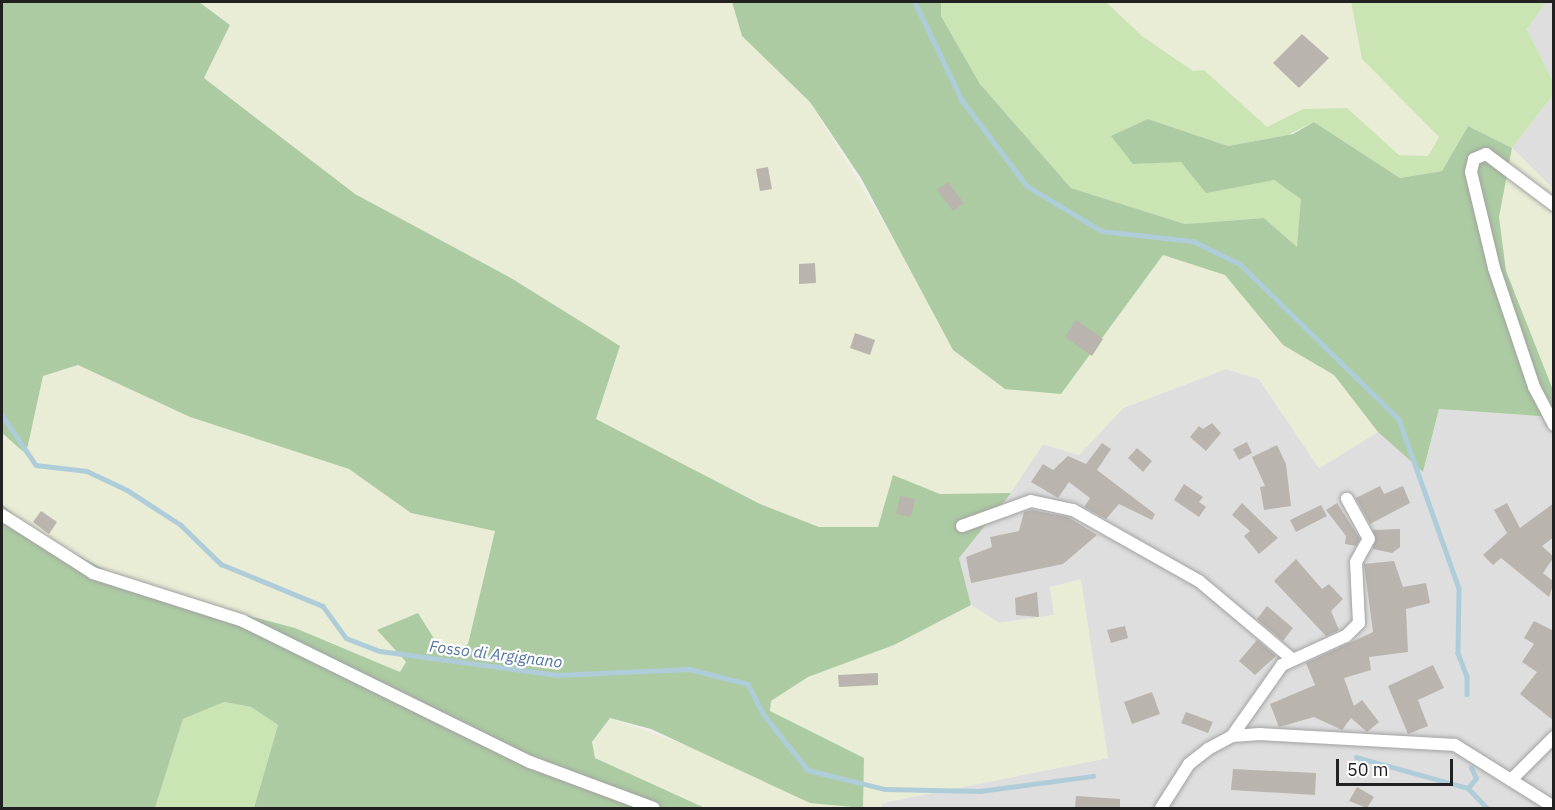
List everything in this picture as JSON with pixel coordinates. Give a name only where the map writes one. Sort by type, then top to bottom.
[{"type":"street","points":[[1554,205],[1486,154],[1474,159],[1471,172],[1494,268],[1534,387],[1554,425]]},
{"type":"street","points":[[1161,808],[1189,764],[1232,736],[1270,676],[1292,659],[1346,636],[1359,623],[1356,562],[1369,539],[1347,499]]},
{"type":"street","points":[[962,526],[1031,501],[1073,510],[1199,581],[1292,659]]},
{"type":"street","points":[[2,515],[93,573],[243,621],[530,762],[654,808]]},
{"type":"street","points":[[1232,736],[1455,745],[1554,807]]},
{"type":"street","points":[[1511,780],[1554,736]]},
{"type":"shaded area","points":[[1545,2],[1553,2],[1553,81],[1527,29]]},
{"type":"shaded area","points":[[1553,95],[1553,189],[1512,148]]},
{"type":"shaded area","points":[[1226,369],[1259,379],[1319,468],[1378,432],[1423,472],[1439,409],[1553,417],[1553,808],[882,808],[882,803],[1108,758],[1054,615],[999,623],[971,605],[959,558],[1043,444],[1079,455],[1123,408]]},
{"type":"green space","points":[[2,2],[199,2],[230,25],[204,78],[355,194],[511,278],[620,346],[596,419],[760,504],[819,527],[878,527],[893,475],[940,494],[1011,493],[959,558],[971,605],[894,645],[808,677],[771,701],[770,711],[864,758],[863,808],[810,803],[651,729],[610,718],[592,742],[595,758],[705,808],[254,808],[278,725],[251,707],[224,702],[183,719],[155,808],[2,808],[2,504],[30,530],[137,587],[295,628],[400,672],[406,662],[377,630],[418,613],[445,656],[468,644],[495,531],[411,513],[349,469],[190,417],[78,365],[43,376],[26,454],[2,433]]},
{"type":"green space","points":[[199,2],[732,2],[742,36],[810,102],[905,258],[1061,394],[1163,255],[1225,274],[1283,345],[1334,375],[1378,432],[1319,468],[1259,379],[1226,369],[1123,408],[1079,455],[1043,444],[1011,493],[940,494],[893,475],[878,527],[819,527],[760,504],[596,419],[620,346],[511,278],[355,194],[204,78],[230,25]]},
{"type":"green space","points":[[732,2],[941,2],[941,16],[980,84],[1071,188],[1185,224],[1264,218],[1297,247],[1301,199],[1274,180],[1206,193],[1181,162],[1133,164],[1111,136],[1148,119],[1228,146],[1293,134],[1314,122],[1400,178],[1442,171],[1468,126],[1512,148],[1499,217],[1506,271],[1553,390],[1553,417],[1439,409],[1423,472],[1378,432],[1334,375],[1283,345],[1225,275],[1163,255],[1061,394],[1005,389],[953,350],[861,178],[810,102],[742,36]]},
{"type":"green space","points":[[941,2],[1106,2],[1142,36],[1193,71],[1204,70],[1267,127],[1303,109],[1347,108],[1399,155],[1428,156],[1439,137],[1362,59],[1351,2],[1546,2],[1527,29],[1553,81],[1553,95],[1512,148],[1468,126],[1442,171],[1400,178],[1314,122],[1288,135],[1228,146],[1148,119],[1133,164],[1181,161],[1206,192],[1274,180],[1302,199],[1298,248],[1264,218],[1185,224],[1071,188],[980,84],[941,16]]},
{"type":"green space","points":[[1106,2],[1351,2],[1362,59],[1439,137],[1428,156],[1399,155],[1347,108],[1303,109],[1267,127],[1204,70],[1193,71],[1142,36]]},
{"type":"green space","points":[[1512,148],[1553,189],[1553,390],[1506,271],[1499,217]]},
{"type":"green space","points":[[78,365],[190,417],[349,469],[411,513],[495,531],[468,644],[445,656],[418,613],[377,630],[406,663],[400,672],[295,628],[137,587],[30,530],[2,504],[2,433],[26,453],[43,376]]},
{"type":"green space","points":[[1081,579],[1108,758],[882,803],[882,808],[862,808],[864,758],[769,711],[771,701],[808,677],[894,645],[971,605],[999,623],[1054,615],[1050,587]]},
{"type":"green space","points":[[224,702],[251,707],[278,725],[254,808],[155,808],[183,719]]},
{"type":"green space","points":[[610,718],[862,808],[705,808],[595,758],[592,743]]},
{"type":"building","points":[[1302,34],[1329,58],[1299,88],[1273,63]]},
{"type":"building","points":[[768,167],[772,189],[760,191],[756,169]]},
{"type":"building","points":[[948,182],[964,203],[953,211],[937,190]]},
{"type":"building","points":[[815,263],[816,283],[799,284],[799,264]]},
{"type":"building","points":[[1076,320],[1103,339],[1092,356],[1065,337]]},
{"type":"building","points":[[855,333],[875,340],[870,355],[850,348]]},
{"type":"building","points":[[1212,423],[1221,433],[1206,451],[1190,437],[1199,426],[1203,429]]},
{"type":"building","points":[[1247,442],[1252,453],[1239,460],[1233,449]]},
{"type":"building","points":[[1102,443],[1111,449],[1097,470],[1155,514],[1152,520],[1119,504],[1106,519],[1084,507],[1090,498],[1069,482],[1058,498],[1031,482],[1043,464],[1053,470],[1068,456],[1086,464]]},
{"type":"building","points":[[1277,445],[1286,464],[1291,506],[1264,510],[1260,487],[1265,486],[1252,457]]},
{"type":"building","points":[[1137,448],[1152,461],[1143,472],[1128,458]]},
{"type":"building","points":[[1184,484],[1203,497],[1199,502],[1206,507],[1199,517],[1174,500]]},
{"type":"building","points":[[1380,486],[1384,494],[1403,486],[1410,503],[1370,524],[1356,498]]},
{"type":"building","points":[[900,496],[915,499],[911,517],[896,514]]},
{"type":"building","points":[[1242,503],[1278,538],[1259,554],[1244,536],[1250,531],[1232,515]]},
{"type":"building","points":[[1337,503],[1360,539],[1356,546],[1345,544],[1346,536],[1326,510]]},
{"type":"building","points":[[1507,503],[1520,528],[1554,503],[1554,537],[1542,546],[1554,557],[1543,573],[1554,582],[1549,597],[1501,558],[1493,565],[1483,555],[1507,533],[1494,510]]},
{"type":"building","points":[[1321,505],[1327,516],[1296,532],[1290,520]]},
{"type":"building","points":[[1032,510],[1068,517],[1097,535],[1063,564],[971,583],[966,557],[992,547],[990,537],[1019,531],[1024,512]]},
{"type":"building","points":[[41,511],[57,522],[49,534],[33,522]]},
{"type":"building","points":[[1400,529],[1400,547],[1392,553],[1373,549],[1373,530]]},
{"type":"building","points":[[1296,559],[1322,589],[1329,584],[1343,599],[1331,611],[1339,630],[1326,636],[1274,581]]},
{"type":"building","points":[[1394,561],[1403,587],[1426,583],[1430,603],[1406,609],[1408,652],[1369,657],[1371,670],[1344,678],[1354,706],[1362,700],[1379,722],[1367,732],[1351,718],[1342,730],[1314,717],[1279,727],[1270,704],[1315,685],[1306,663],[1373,632],[1364,564]]},
{"type":"building","points":[[1037,592],[1039,617],[1016,615],[1015,598]]},
{"type":"building","points":[[1267,606],[1293,628],[1283,641],[1257,619]]},
{"type":"building","points":[[1534,621],[1554,631],[1554,721],[1520,694],[1537,672],[1522,662],[1534,644],[1524,638]]},
{"type":"building","points":[[1125,626],[1128,638],[1111,643],[1107,630]]},
{"type":"building","points":[[1257,640],[1276,656],[1255,675],[1239,661]]},
{"type":"building","points":[[1433,665],[1444,688],[1418,700],[1428,726],[1408,734],[1388,686]]},
{"type":"building","points":[[878,673],[878,685],[839,687],[838,675]]},
{"type":"building","points":[[1152,692],[1160,714],[1132,724],[1124,702]]},
{"type":"building","points":[[1186,712],[1213,722],[1208,733],[1181,723]]},
{"type":"building","points":[[1233,769],[1316,773],[1315,795],[1231,790]]},
{"type":"building","points":[[1357,787],[1374,797],[1367,808],[1349,801]]},
{"type":"building","points":[[1076,796],[1120,799],[1120,808],[1075,808]]},
{"type":"waterway","points":[[915,2],[962,100],[1027,186],[1102,231],[1193,241],[1240,264],[1399,419],[1459,588],[1458,653],[1467,676],[1467,694]]},
{"type":"waterway","name":"Fosso di Argignano","points":[[2,415],[36,465],[87,471],[127,490],[181,525],[221,564],[323,606],[346,638],[380,651],[557,675],[689,669],[748,684],[764,715],[808,770],[885,789],[980,791],[1093,776]]},
{"type":"waterway","name":"Fosso di Argignano","points":[[1356,757],[1468,788],[1487,808]]},
{"type":"waterway","points":[[1468,788],[1476,778],[1471,768]]}]
